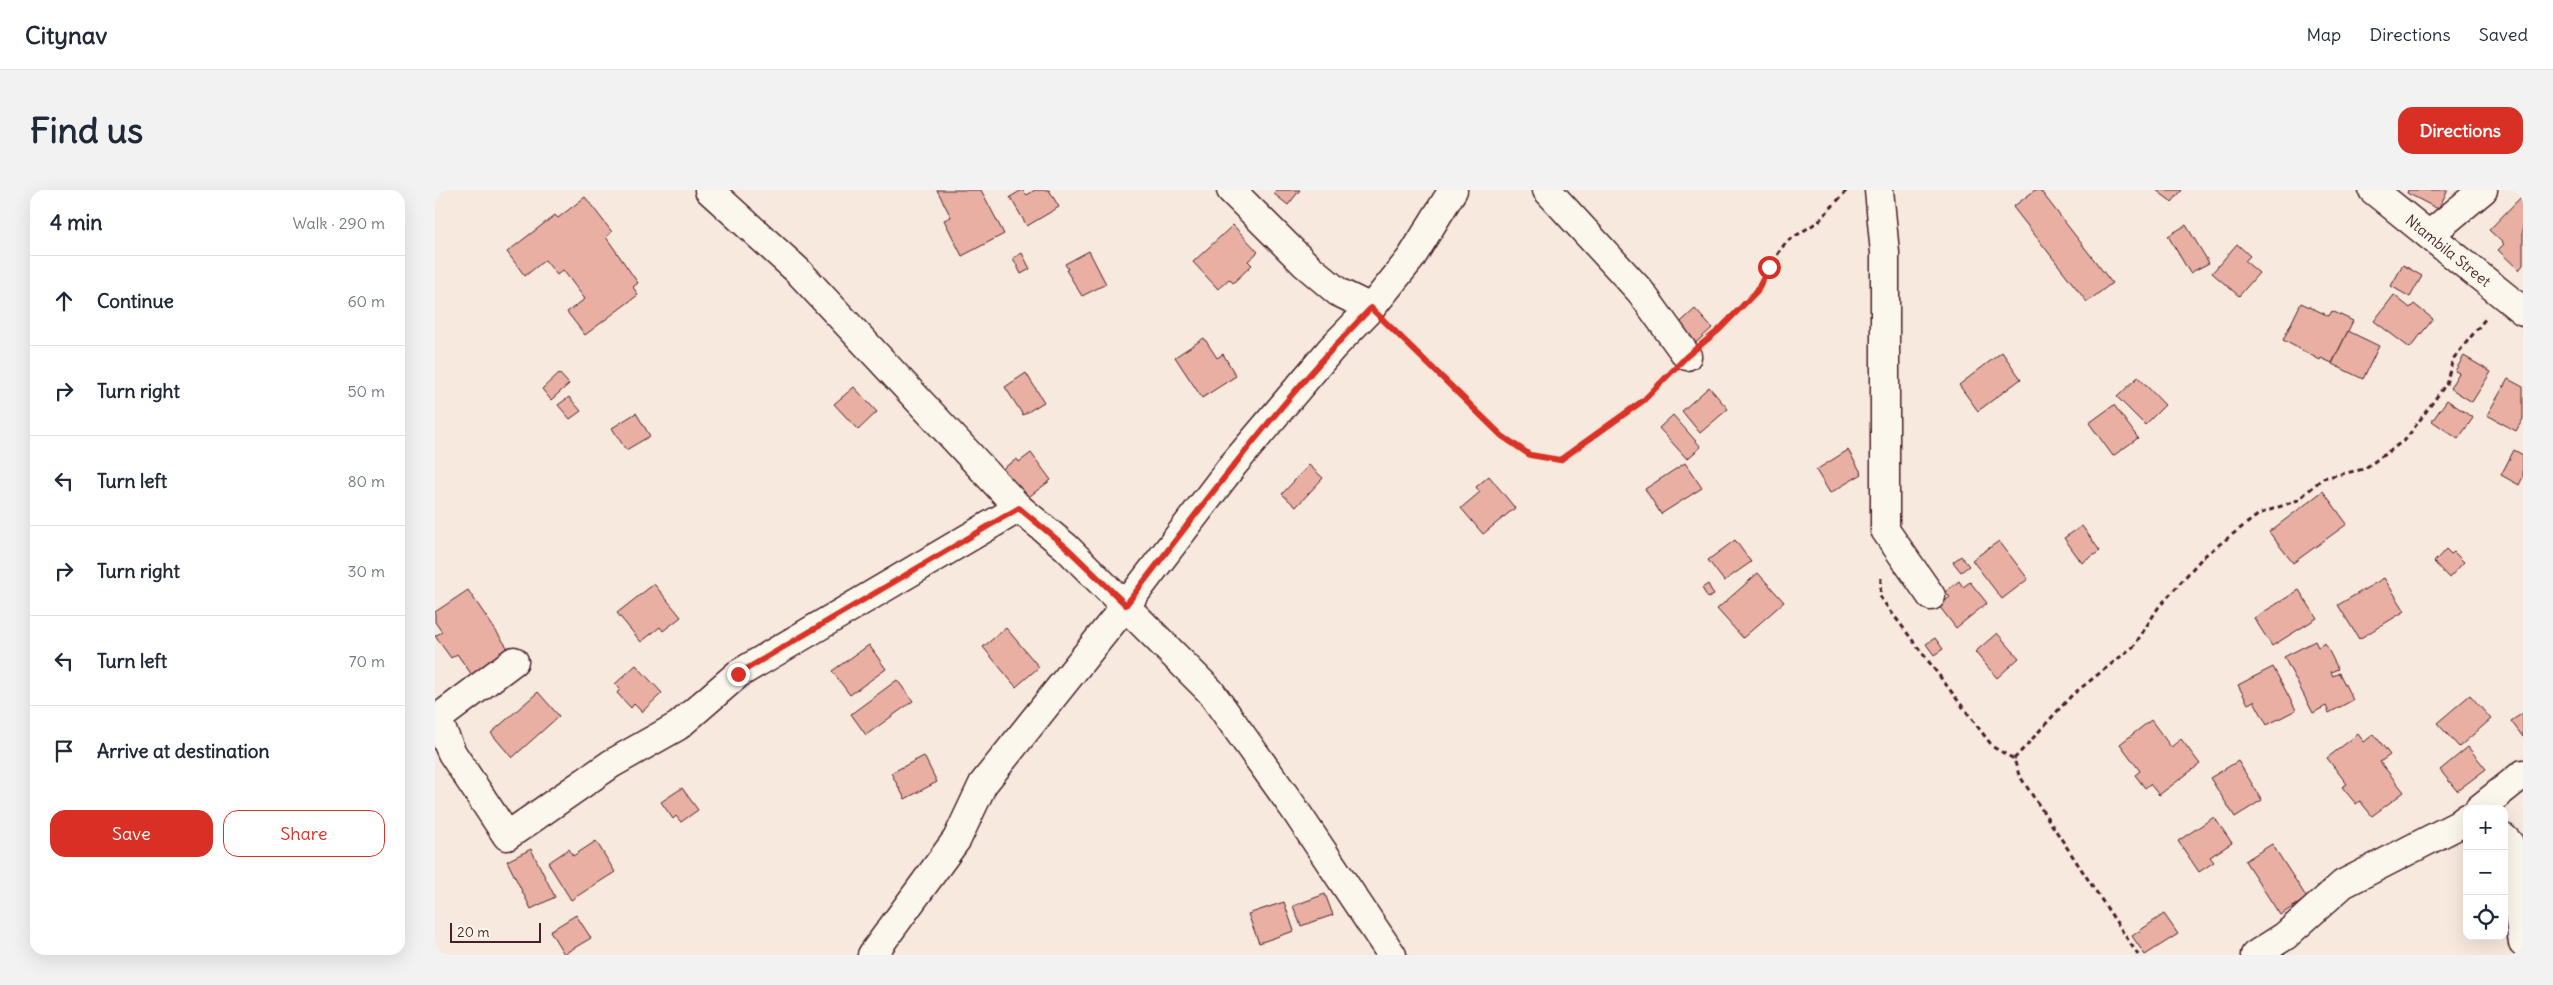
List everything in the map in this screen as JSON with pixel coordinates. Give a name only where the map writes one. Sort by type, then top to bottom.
[{"type":"street","points":[[709,190],[797,270],[1019,508],[1066,547],[1210,691],[1293,807],[1391,955]]},
{"type":"street","points":[[1231,190],[1311,270],[1338,292],[1371,308]]},
{"type":"street","points":[[873,955],[957,839],[983,784],[1126,605],[1233,465],[1332,348],[1371,308],[1411,258],[1453,190]]},
{"type":"street","points":[[1547,190],[1640,291],[1687,356]]},
{"type":"street","points":[[1879,190],[1885,253],[1885,530],[1931,596]]},
{"type":"street","name":"Ntambila Street","points":[[2373,190],[2514,304]]},
{"type":"street","points":[[2429,235],[2483,190]]},
{"type":"street","points":[[514,661],[437,719],[443,760],[507,836],[611,764],[678,726],[738,674],[1019,508]]},
{"type":"street","points":[[2484,805],[2523,774]]},
{"type":"street","points":[[2255,955],[2285,936],[2343,884],[2463,821]]},
{"type":"street","points":[[2508,843],[2523,943]]},
{"type":"path","points":[[1371,308],[1502,436],[1530,455],[1560,460],[1644,400],[1687,356],[1719,330],[1757,291],[1769,267],[1786,242],[1819,221],[1847,190]]},
{"type":"path","points":[[2014,759],[2072,695],[2133,646],[2157,608],[2203,557],[2259,514],[2298,500],[2323,478],[2364,469],[2406,439],[2446,384],[2453,360],[2514,304]]},
{"type":"path","points":[[1885,530],[1880,597],[1993,747],[2014,759],[2019,775],[2138,955]]},
{"type":"building","points":[[937,190],[981,190],[1004,234],[962,256],[944,220],[951,217]]},
{"type":"building","points":[[1022,190],[1027,195],[1035,190],[1049,190],[1059,207],[1027,226],[1010,197]]},
{"type":"building","points":[[1276,190],[1300,190],[1288,205],[1273,193]]},
{"type":"building","points":[[2035,190],[2040,190],[2112,283],[2087,302],[2013,207]]},
{"type":"building","points":[[2156,190],[2182,190],[2172,202]]},
{"type":"building","points":[[2408,190],[2448,190],[2438,209],[2407,193]]},
{"type":"building","points":[[2523,195],[2523,265],[2519,270],[2498,250],[2504,244],[2489,230]]},
{"type":"building","points":[[585,197],[612,232],[606,237],[638,283],[633,287],[638,295],[585,335],[567,312],[585,299],[563,270],[557,275],[545,260],[525,276],[507,252],[555,215],[558,218]]},
{"type":"building","points":[[1233,225],[1258,252],[1248,261],[1252,265],[1233,283],[1229,279],[1218,289],[1193,262]]},
{"type":"building","points":[[2186,225],[2209,263],[2190,273],[2168,236]]},
{"type":"building","points":[[2237,244],[2250,256],[2245,261],[2259,273],[2239,296],[2212,273]]},
{"type":"building","points":[[1089,251],[1106,284],[1082,296],[1066,270],[1068,269],[1065,264]]},
{"type":"building","points":[[1022,253],[1030,269],[1021,274],[1013,258]]},
{"type":"building","points":[[2403,265],[2422,276],[2410,297],[2391,286]]},
{"type":"building","points":[[2394,295],[2410,308],[2414,304],[2433,319],[2410,348],[2374,321]]},
{"type":"building","points":[[2301,303],[2329,316],[2332,311],[2353,321],[2332,363],[2321,358],[2320,360],[2283,340]]},
{"type":"building","points":[[1695,309],[1712,328],[1690,348],[1673,329]]},
{"type":"building","points":[[2348,331],[2379,346],[2363,379],[2332,364]]},
{"type":"building","points":[[1204,338],[1217,358],[1223,354],[1236,376],[1202,398],[1175,357]]},
{"type":"building","points":[[2002,352],[2021,379],[1978,411],[1959,385]]},
{"type":"building","points":[[2464,356],[2491,372],[2472,402],[2450,388],[2459,373],[2455,371]]},
{"type":"building","points":[[559,373],[569,384],[551,400],[542,389]]},
{"type":"building","points":[[1026,373],[1044,402],[1023,415],[1005,387]]},
{"type":"building","points":[[2138,377],[2165,405],[2145,425],[2117,397]]},
{"type":"building","points":[[2508,379],[2523,387],[2523,419],[2516,431],[2487,415]]},
{"type":"building","points":[[854,387],[877,412],[858,430],[834,404]]},
{"type":"building","points":[[1709,387],[1728,409],[1700,433],[1682,411]]},
{"type":"building","points":[[569,397],[581,411],[570,419],[558,405]]},
{"type":"building","points":[[2447,400],[2473,418],[2458,439],[2432,421]]},
{"type":"building","points":[[2114,405],[2138,438],[2113,456],[2089,423]]},
{"type":"building","points":[[636,413],[650,436],[626,450],[612,428]]},
{"type":"building","points":[[1673,415],[1701,447],[1687,459],[1659,428]]},
{"type":"building","points":[[1848,450],[1862,474],[1830,493],[1816,470]]},
{"type":"building","points":[[2514,450],[2523,455],[2523,477],[2519,485],[2501,475]]},
{"type":"building","points":[[1031,453],[1051,480],[1022,502],[999,471],[1017,459],[1019,462]]},
{"type":"building","points":[[1685,463],[1702,488],[1661,514],[1645,489]]},
{"type":"building","points":[[1309,465],[1323,478],[1296,507],[1282,494]]},
{"type":"building","points":[[1489,476],[1515,508],[1483,534],[1461,508],[1480,492],[1476,487]]},
{"type":"building","points":[[2323,491],[2347,524],[2293,563],[2269,532]]},
{"type":"building","points":[[2082,526],[2100,551],[2082,563],[2064,538]]},
{"type":"building","points":[[1735,540],[1751,562],[1724,581],[1708,560]]},
{"type":"building","points":[[1999,541],[2028,579],[2002,599],[1972,560]]},
{"type":"building","points":[[2446,549],[2451,554],[2454,552],[2464,562],[2449,578],[2434,562]]},
{"type":"building","points":[[1961,556],[1969,566],[1961,572],[1953,562]]},
{"type":"building","points":[[1758,573],[1784,602],[1743,638],[1717,609]]},
{"type":"building","points":[[2384,578],[2405,611],[2359,639],[2338,605]]},
{"type":"building","points":[[1959,581],[1963,587],[1970,582],[1987,603],[1956,628],[1939,606],[1950,597],[1945,592]]},
{"type":"building","points":[[654,584],[681,617],[663,631],[660,627],[641,642],[617,613]]},
{"type":"building","points":[[1708,584],[1714,595],[1708,598],[1702,588]]},
{"type":"building","points":[[468,590],[509,650],[472,675],[457,654],[451,658],[435,636],[442,632],[435,622],[435,612]]},
{"type":"building","points":[[2299,590],[2317,618],[2272,646],[2254,618]]},
{"type":"building","points":[[1006,628],[1039,667],[1016,687],[983,647]]},
{"type":"building","points":[[1997,633],[2019,658],[1997,678],[1975,652]]},
{"type":"building","points":[[1935,638],[1943,649],[1934,655],[1926,644]]},
{"type":"building","points":[[2315,641],[2318,647],[2325,643],[2338,669],[2331,672],[2333,676],[2339,673],[2353,700],[2329,713],[2326,706],[2313,713],[2284,657]]},
{"type":"building","points":[[869,645],[886,669],[850,695],[832,671]]},
{"type":"building","points":[[636,665],[662,693],[642,712],[634,704],[631,708],[617,693],[620,689],[615,684]]},
{"type":"building","points":[[2273,667],[2296,710],[2267,725],[2254,701],[2248,704],[2238,685]]},
{"type":"building","points":[[897,680],[913,701],[866,735],[851,714]]},
{"type":"building","points":[[538,692],[559,716],[512,758],[491,733]]},
{"type":"building","points":[[2470,695],[2491,719],[2459,747],[2437,723]]},
{"type":"building","points":[[2523,713],[2523,737],[2511,721]]},
{"type":"building","points":[[2151,720],[2171,747],[2181,739],[2200,764],[2159,795],[2150,784],[2145,788],[2135,775],[2140,771],[2120,744]]},
{"type":"building","points":[[2358,734],[2364,742],[2374,734],[2390,755],[2380,762],[2404,792],[2372,816],[2360,801],[2356,804],[2342,787],[2347,784],[2327,758]]},
{"type":"building","points":[[2468,747],[2486,769],[2457,791],[2440,770]]},
{"type":"building","points":[[924,756],[937,782],[905,799],[891,773]]},
{"type":"building","points":[[2238,761],[2262,800],[2235,817],[2210,778]]},
{"type":"building","points":[[682,788],[698,810],[681,822],[676,816],[673,819],[661,802]]},
{"type":"building","points":[[2214,817],[2232,843],[2210,857],[2214,862],[2199,872],[2178,841]]},
{"type":"building","points":[[596,841],[615,872],[571,900],[548,863],[569,849],[573,856]]},
{"type":"building","points":[[2272,844],[2307,898],[2280,915],[2245,861]]},
{"type":"building","points":[[531,849],[555,897],[531,909],[507,861]]},
{"type":"building","points":[[1325,894],[1333,915],[1301,926],[1293,906]]},
{"type":"building","points":[[1284,902],[1294,931],[1259,943],[1248,914]]},
{"type":"building","points":[[2164,914],[2178,934],[2145,955],[2132,936]]},
{"type":"building","points":[[576,915],[591,938],[564,954],[550,931]]},
{"type":"route","points":[[738,674],[1019,508],[1066,547],[1126,605],[1233,465],[1332,348],[1371,308],[1502,436],[1530,455],[1560,460],[1644,400],[1687,356],[1719,330],[1757,291],[1769,267]]}]
